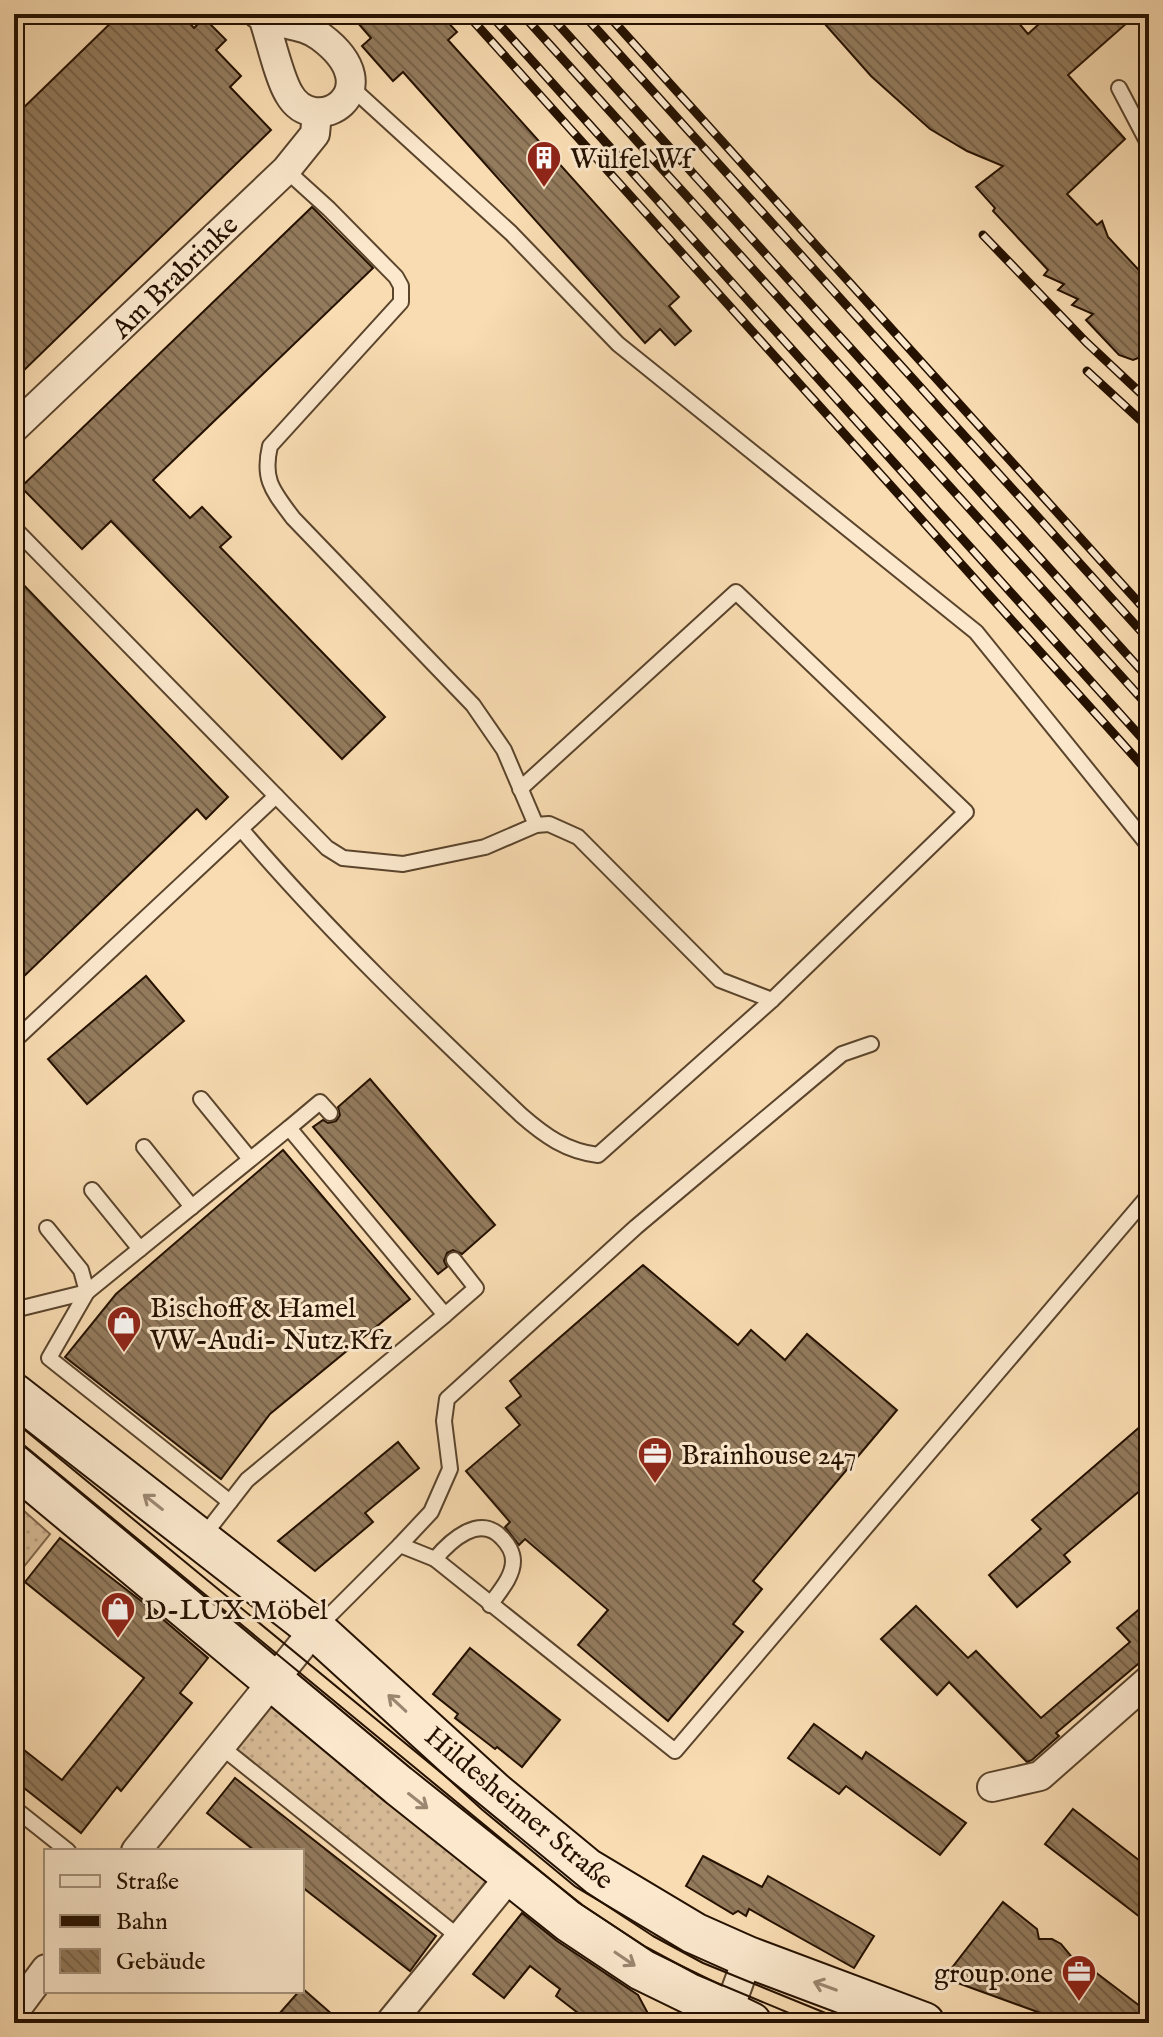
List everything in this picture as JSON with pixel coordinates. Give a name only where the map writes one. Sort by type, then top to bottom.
[{"type":"main road","name":"Hildesheimer Straße","points":[[14,1394],[315,1629],[495,1793],[587,1869],[694,1933],[748,1957],[924,2023]]},
{"type":"main road","name":"Hildesheimer Straße","points":[[14,1465],[271,1681],[570,1922],[642,1970],[734,2019]]},
{"type":"street","points":[[260,16],[305,27],[323,38],[345,61],[352,88],[339,106],[317,113],[304,110],[289,95],[260,16]]},
{"type":"street","name":"Am Brabrinke","points":[[14,428],[286,170],[315,134],[317,113]]},
{"type":"street","points":[[138,1849],[315,1629]]},
{"type":"street","points":[[992,1787],[1040,1776],[1149,1680]]},
{"type":"street","points":[[390,2023],[511,1875]]},
{"type":"street","points":[[734,2019],[748,1957]]},
{"type":"street","points":[[14,2012],[44,1972]]},
{"type":"lane","points":[[352,88],[511,233],[618,344],[976,632],[1149,846]]},
{"type":"lane","points":[[1119,88],[1149,145]]},
{"type":"lane","points":[[286,170],[396,277],[401,286],[401,302],[270,446],[266,475],[272,491],[293,518],[473,705],[504,750],[536,825]]},
{"type":"lane","points":[[14,528],[327,848],[343,858],[403,864],[485,847],[536,825],[549,824],[578,837],[720,980],[772,1000]]},
{"type":"lane","points":[[241,829],[301,899],[380,981],[543,1135],[576,1152],[598,1155],[772,1000],[966,812],[736,592],[520,789]]},
{"type":"lane","points":[[14,1041],[276,796]]},
{"type":"lane","points":[[315,1629],[431,1512],[450,1469],[444,1421],[447,1399],[636,1227],[842,1054],[871,1044]]},
{"type":"lane","points":[[201,1099],[250,1159]]},
{"type":"lane","points":[[230,1502],[49,1358],[87,1292],[320,1102],[330,1113]]},
{"type":"lane","points":[[289,1128],[445,1315]]},
{"type":"lane","points":[[144,1147],[192,1207]]},
{"type":"lane","points":[[92,1190],[140,1249]]},
{"type":"lane","points":[[400,1545],[435,1559],[675,1751],[1149,1195]]},
{"type":"lane","points":[[47,1228],[81,1270],[87,1292]]},
{"type":"lane","points":[[200,1539],[247,1480],[476,1288],[454,1260]]},
{"type":"lane","points":[[14,1310],[87,1292]]},
{"type":"lane","points":[[435,1559],[457,1536],[473,1529],[487,1529],[501,1536],[511,1551],[513,1562],[509,1577],[490,1605]]},
{"type":"lane","points":[[219,1745],[460,1938]]},
{"type":"lane","points":[[14,1808],[65,1849]]},
{"type":"shaded area","points":[[14,1502],[50,1534],[14,1579],[14,1555],[18,1551],[14,1548]]},
{"type":"shaded area","points":[[272,1690],[494,1870],[452,1927],[226,1745]]},
{"type":"building","points":[[120,14],[181,14],[194,28],[204,18],[226,40],[216,50],[241,76],[230,87],[271,130],[14,380],[14,117]]},
{"type":"building","name":"Wülfel Wf","points":[[350,14],[440,14],[457,32],[448,40],[679,297],[669,306],[691,331],[675,345],[660,329],[645,343],[403,72],[393,81],[362,46],[371,38]]},
{"type":"building","points":[[816,14],[1011,14],[1028,34],[1050,14],[1137,14],[1068,75],[1125,139],[1067,194],[1097,225],[1102,221],[1108,237],[1149,281],[1149,354],[1133,360],[1119,355],[1086,320],[1093,314],[1072,305],[1078,299],[1058,290],[1064,284],[1044,275],[1048,270],[993,211],[995,208],[976,187],[1003,166],[967,151],[930,129],[871,76]]},
{"type":"building","points":[[312,207],[373,268],[153,480],[190,518],[202,507],[231,537],[220,547],[385,717],[342,759],[111,521],[82,549],[21,487]]},
{"type":"building","points":[[14,575],[228,797],[206,819],[197,809],[14,986]]},
{"type":"building","points":[[146,976],[184,1021],[87,1104],[48,1059]]},
{"type":"building","points":[[370,1079],[495,1225],[462,1254],[453,1250],[447,1253],[444,1261],[447,1267],[438,1274],[313,1127],[323,1120],[328,1123],[336,1121],[340,1115],[338,1107]]},
{"type":"building","points":[[283,1150],[410,1299],[270,1414],[221,1479],[65,1357],[116,1294]]},
{"type":"building","name":"Brainhouse 247","points":[[643,1265],[738,1345],[751,1330],[785,1360],[807,1334],[897,1410],[753,1581],[762,1589],[733,1624],[743,1632],[668,1721],[578,1645],[608,1610],[525,1539],[519,1545],[505,1527],[510,1522],[466,1471],[520,1425],[506,1408],[521,1396],[510,1381]]},
{"type":"building","points":[[1149,1419],[1149,1483],[1064,1555],[1070,1562],[1017,1607],[989,1575],[1041,1529],[1032,1520]]},
{"type":"building","points":[[398,1442],[419,1468],[365,1513],[373,1522],[315,1571],[278,1541]]},
{"type":"building","points":[[60,1538],[208,1658],[180,1693],[192,1703],[121,1791],[117,1787],[81,1833],[14,1780],[14,1742],[62,1780],[144,1678],[25,1582]]},
{"type":"building","points":[[1149,1601],[1149,1663],[1144,1659],[1056,1733],[1059,1736],[1027,1762],[949,1682],[937,1695],[881,1639],[916,1606],[968,1658],[976,1651],[1041,1718],[1130,1642],[1117,1628]]},
{"type":"building","points":[[470,1648],[560,1720],[522,1767],[455,1718],[458,1714],[433,1694]]},
{"type":"building","points":[[814,1724],[862,1759],[866,1752],[966,1823],[940,1855],[846,1786],[839,1794],[788,1758]]},
{"type":"building","points":[[235,1778],[436,1936],[410,1971],[304,1889],[304,1849],[252,1849],[207,1813]]},
{"type":"building","points":[[1073,1809],[1149,1868],[1149,1924],[1045,1844]]},
{"type":"building","points":[[703,1856],[762,1887],[768,1876],[874,1936],[854,1968],[749,1909],[746,1916],[738,1911],[733,1914],[686,1886]]},
{"type":"building","points":[[1003,1902],[1037,1929],[1039,1939],[1052,1939],[1061,1944],[1080,1967],[1086,1965],[1149,2013],[1149,2023],[1068,2023],[944,1978]]},
{"type":"building","points":[[522,1913],[557,1941],[638,1995],[653,2023],[591,2023],[556,1996],[560,1989],[530,1966],[504,1998],[473,1974]]},
{"type":"building","points":[[304,1990],[342,2023],[271,2023]]},
{"type":"tram line","points":[[14,1421],[586,1892],[653,1936],[703,1963],[850,2023]]},
{"type":"tram line","points":[[14,1437],[579,1903],[646,1947],[698,1975],[813,2023]]},
{"type":"railway","points":[[467,14],[1149,773]]},
{"type":"railway","points":[[490,14],[1149,746]]},
{"type":"railway","points":[[522,14],[1149,707]]},
{"type":"railway","points":[[549,14],[1149,679]]},
{"type":"railway","points":[[583,14],[1149,640]]},
{"type":"railway","points":[[607,14],[1149,614]]},
{"type":"railway","points":[[983,235],[1086,342],[1149,401]]},
{"type":"railway","points":[[1087,371],[1149,428]]},
{"type":"place","name":"Wülfel Wf","points":[[544,189]]},
{"type":"place","name":"Bischoff & Hamel VW-Audi- Nutz.Kfz","points":[[124,1354]]},
{"type":"place","name":"Brainhouse 247","points":[[655,1485]]},
{"type":"place","name":"D-LUX Möbel","points":[[118,1640]]},
{"type":"place","name":"group.one","points":[[1079,2003]]}]
